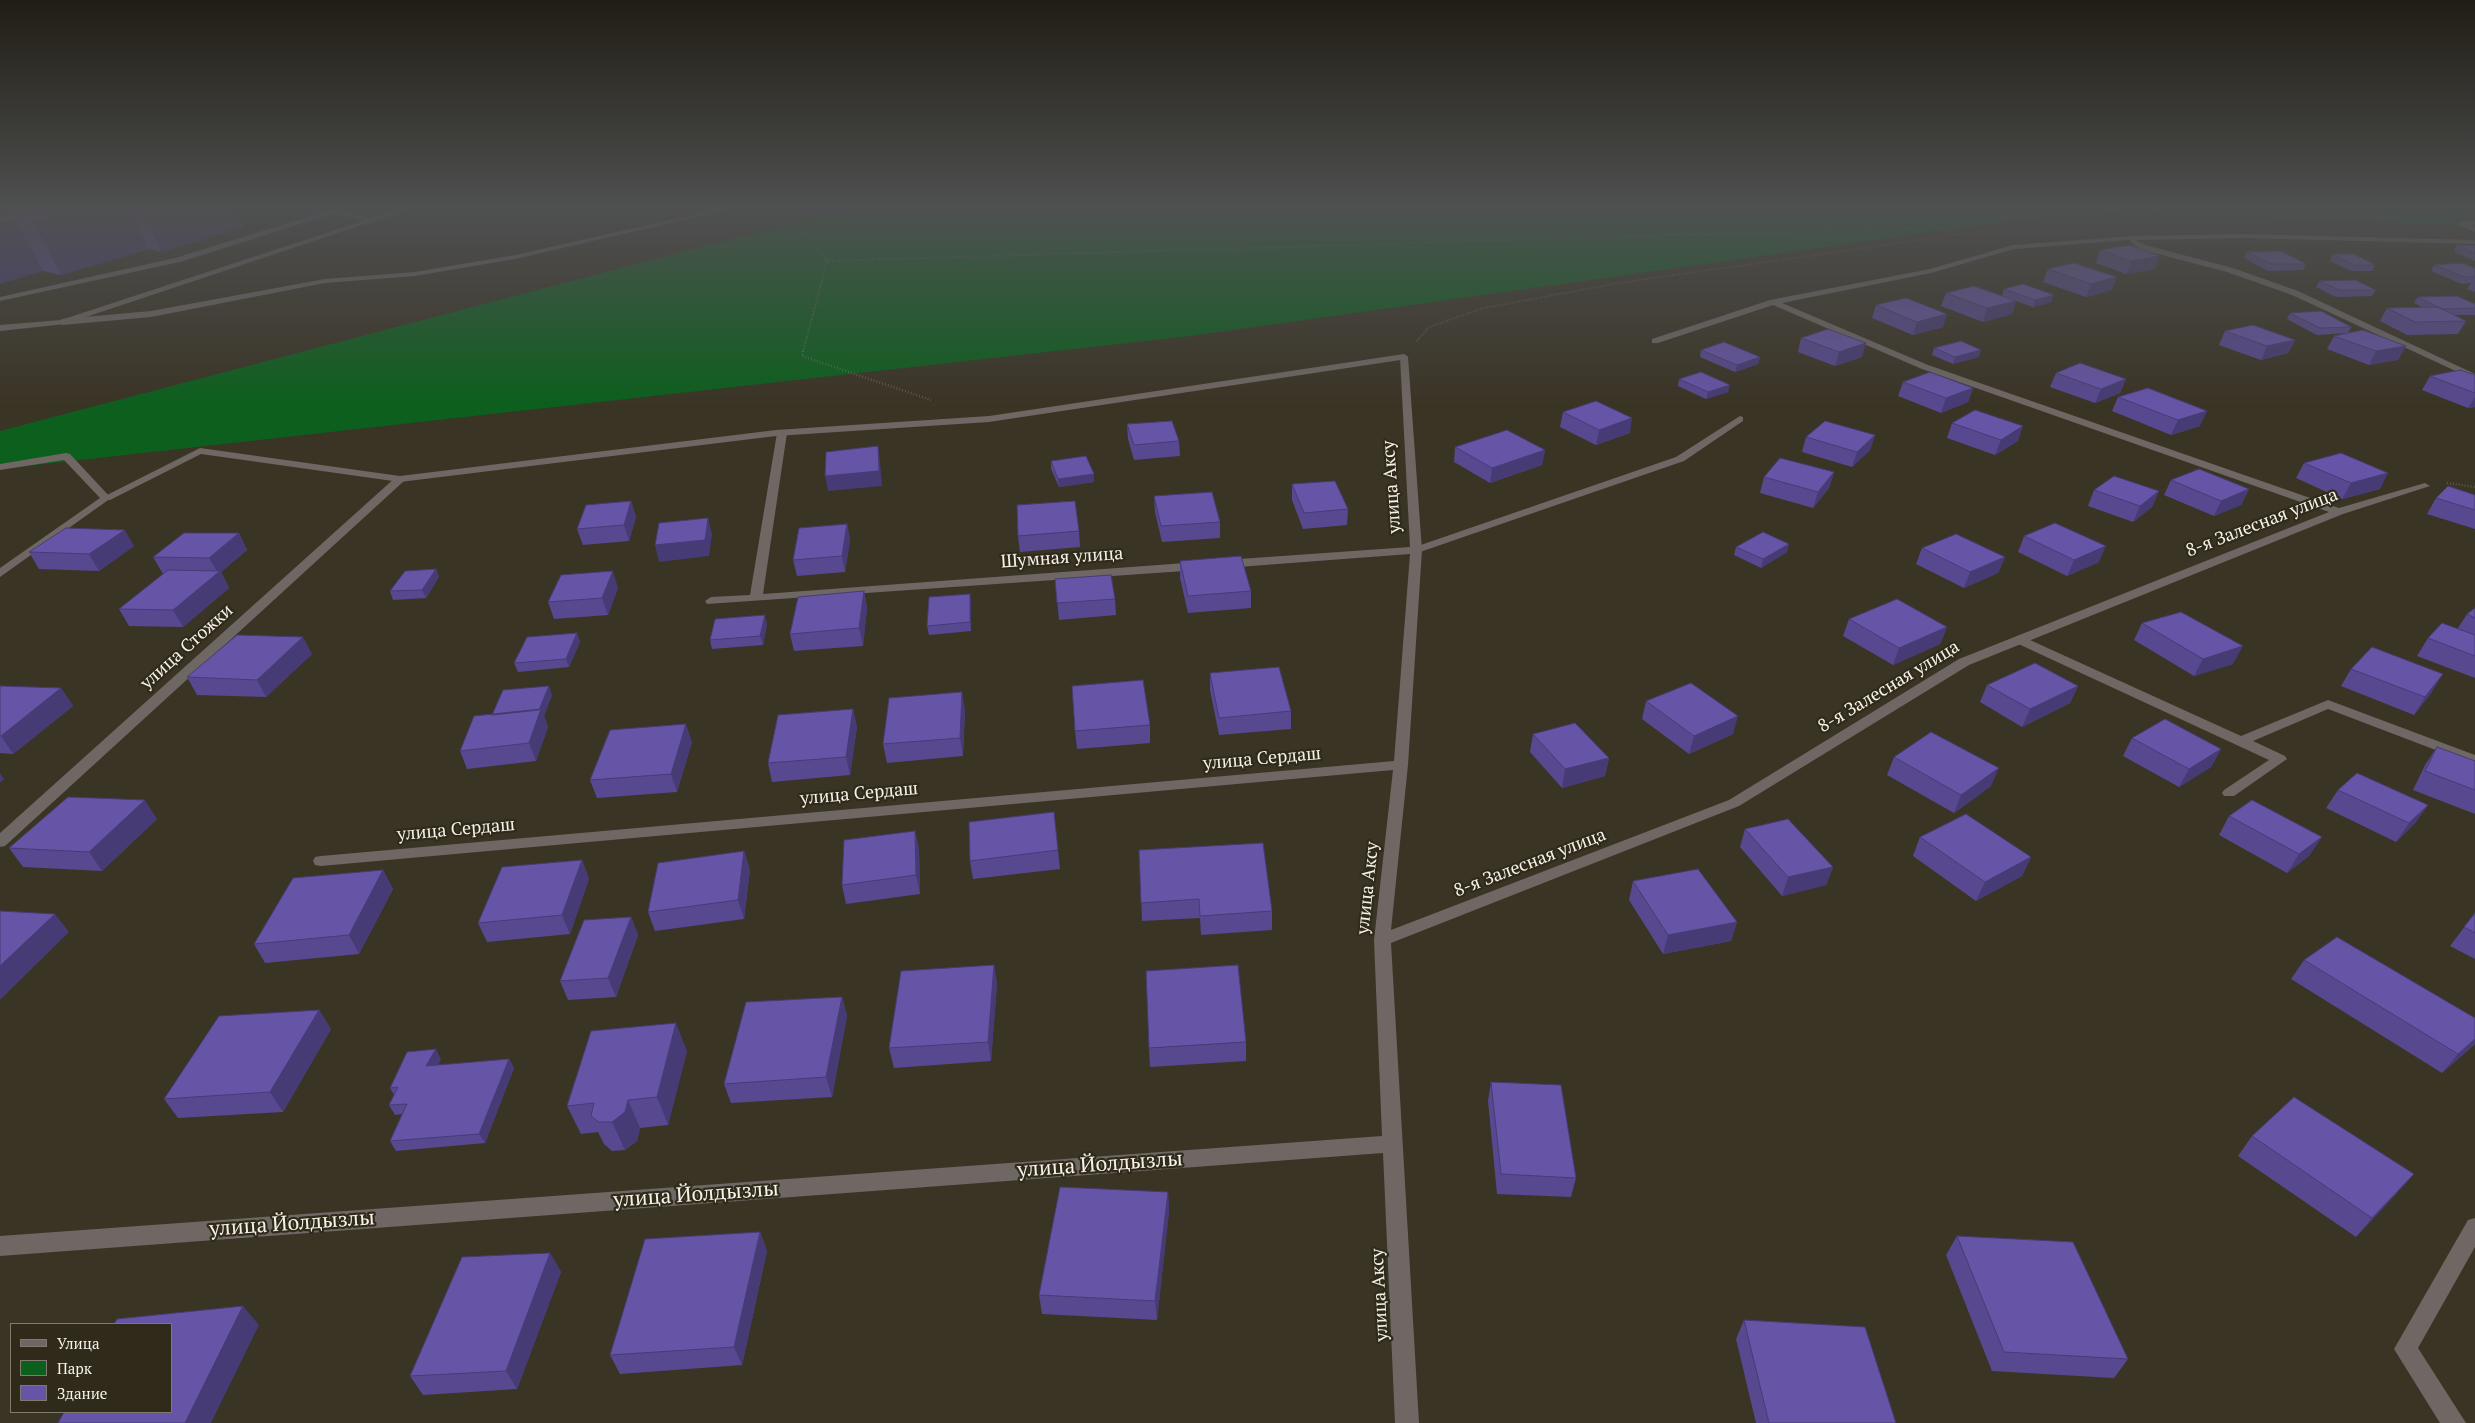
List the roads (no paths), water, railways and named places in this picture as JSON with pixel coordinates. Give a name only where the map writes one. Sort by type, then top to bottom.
[{"type":"street","points":[[0,299],[106,275]]},
{"type":"street","points":[[62,322],[204,275]]},
{"type":"street","points":[[0,328],[151,314],[325,281],[397,275]]},
{"type":"street","points":[[1656,341],[1773,302],[1909,275]]},
{"type":"street","points":[[2245,275],[2294,293],[2475,377]]},
{"type":"street","points":[[1773,302],[1925,367],[2339,512]]},
{"type":"street","points":[[0,573],[106,498],[200,451],[400,479],[782,433],[989,419],[1404,357]]},
{"type":"street","name":"улица Аксу","points":[[1404,357],[1416,550],[1401,765],[1382,940],[1407,1423]]},
{"type":"street","points":[[1416,550],[1680,459],[1740,419]]},
{"type":"street","points":[[756,598],[782,433]]},
{"type":"street","points":[[0,467],[66,456],[106,498]]},
{"type":"street","name":"улица Стожки","points":[[0,842],[400,479]]},
{"type":"street","name":"8-я Залесная улица","points":[[1382,940],[1734,803],[1964,662],[2339,512],[2425,486]]},
{"type":"street","name":"Шумная улица","points":[[711,601],[1416,550]]},
{"type":"street","points":[[2019,639],[2280,759],[2229,792]]},
{"type":"street","points":[[2240,741],[2328,704],[2475,760]]},
{"type":"street","name":"улица Сердаш","points":[[321,861],[1401,765]]},
{"type":"street","name":"улица Йолдызлы","points":[[0,1246],[1393,1144]]},
{"type":"street","points":[[2454,1423],[2405,1349],[2475,1227]]}]
